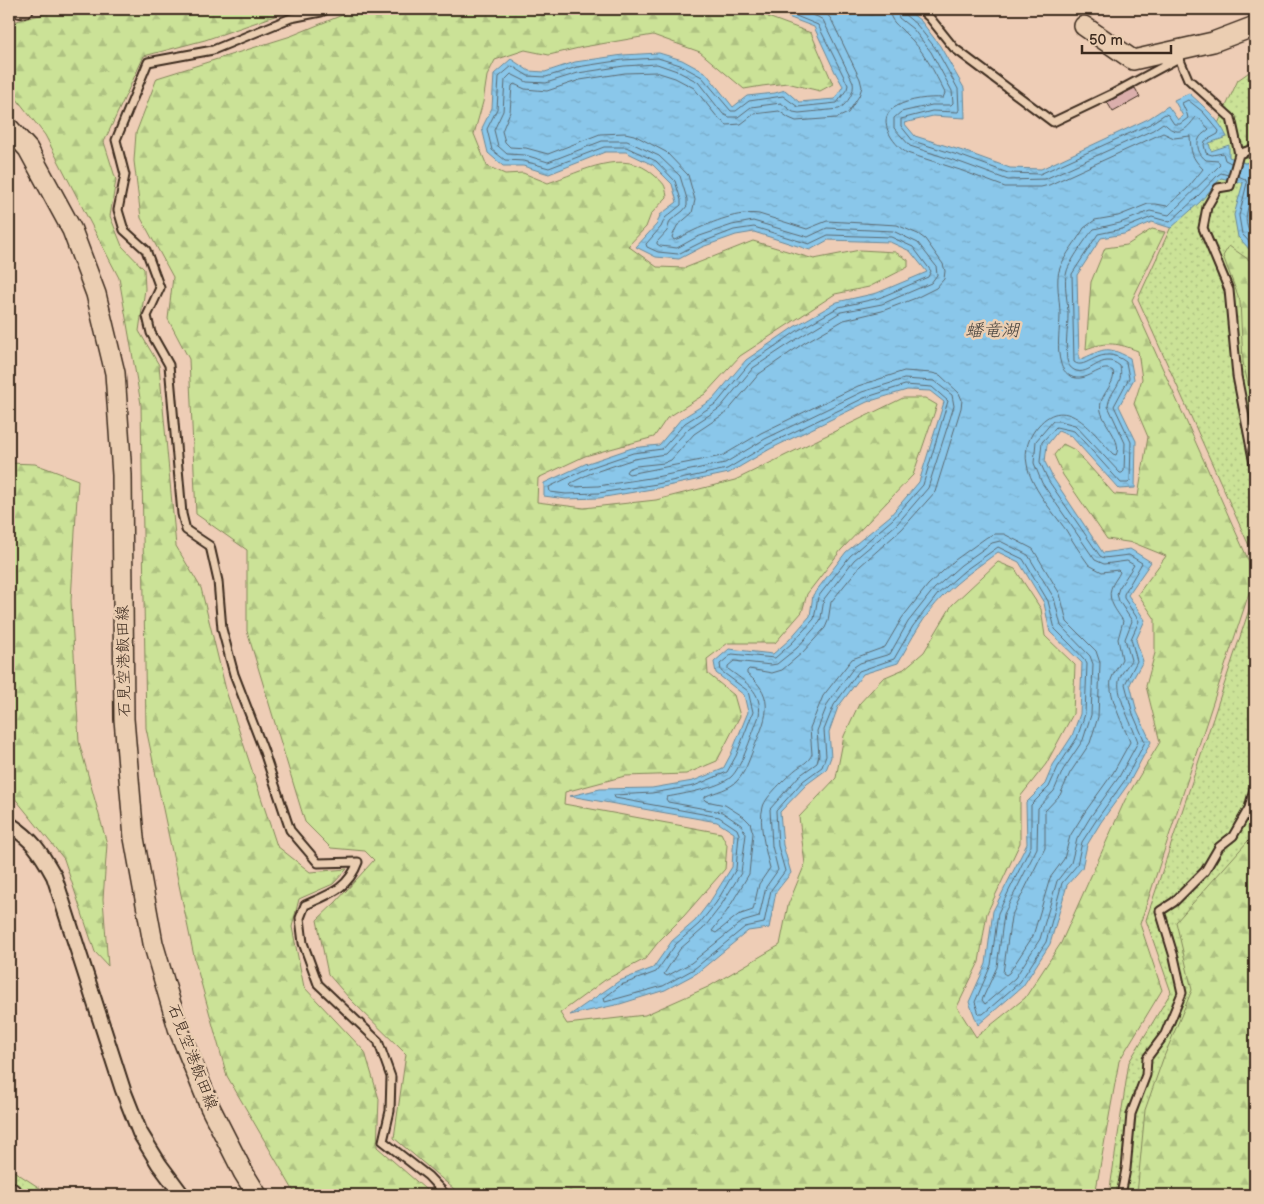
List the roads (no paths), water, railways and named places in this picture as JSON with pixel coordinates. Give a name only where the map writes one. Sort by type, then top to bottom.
[{"type":"main road","points":[[1084,26],[1133,60],[1180,53],[1255,26]]},
{"type":"main road","name":"石見空港飯田線","points":[[9,128],[28,149],[72,230],[96,294],[115,372],[122,475],[124,719],[134,838],[153,943],[178,1028],[210,1108],[243,1172],[258,1195]]},
{"type":"street","points":[[9,824],[25,835],[39,849],[54,876],[124,1090],[140,1133],[158,1164],[182,1195]]},
{"type":"lane","points":[[327,9],[291,18],[214,50],[148,62],[116,140],[125,175],[118,210],[124,230],[146,250],[160,288],[147,316],[151,333],[169,365],[181,505],[186,530],[210,546],[218,581],[222,629],[234,674],[263,750],[290,830],[318,863],[358,862],[338,890],[305,905],[300,918],[303,943],[318,984],[378,1041],[391,1077],[390,1111],[383,1141],[428,1176],[446,1195]]},
{"type":"lane","points":[[920,9],[930,18],[954,48],[1053,122],[1112,94],[1180,53],[1188,79],[1232,118],[1239,154],[1230,186],[1218,188],[1207,207],[1204,228],[1214,258],[1229,290],[1236,376],[1255,469]]},
{"type":"lane","points":[[1239,154],[1255,148]]},
{"type":"lane","points":[[1121,1195],[1126,1169],[1131,1114],[1146,1075],[1147,1058],[1165,1034],[1182,993],[1174,957],[1160,911],[1174,902],[1205,871],[1219,847],[1233,836],[1249,808],[1255,785]]},
{"type":"lane","points":[[9,1184],[22,1195]]},
{"type":"water","name":"蟠竜湖","points":[[772,9],[906,9],[921,21],[940,46],[964,88],[965,118],[933,116],[904,123],[915,136],[1010,168],[1041,169],[1148,119],[1168,106],[1178,120],[1183,116],[1174,100],[1189,93],[1215,119],[1227,137],[1209,143],[1211,151],[1229,145],[1229,157],[1245,163],[1255,160],[1255,255],[1238,237],[1234,215],[1243,183],[1221,178],[1200,202],[1171,228],[1152,222],[1124,234],[1101,238],[1077,275],[1079,360],[1104,350],[1115,351],[1130,358],[1134,379],[1119,406],[1136,441],[1135,488],[1119,489],[1071,436],[1058,431],[1047,445],[1045,462],[1053,478],[1103,553],[1130,549],[1151,562],[1128,595],[1145,620],[1136,640],[1143,661],[1130,684],[1137,712],[1151,742],[1129,783],[1087,845],[1082,868],[1067,885],[1050,944],[1023,986],[978,1025],[969,1002],[986,964],[993,911],[1027,844],[1026,803],[1045,784],[1053,765],[1072,736],[1080,714],[1082,663],[1050,632],[1044,603],[1019,562],[998,552],[956,584],[936,603],[918,628],[898,663],[863,674],[838,707],[829,732],[831,757],[826,770],[807,784],[780,812],[783,845],[791,873],[776,892],[769,928],[748,931],[697,973],[665,990],[620,1004],[570,1015],[619,981],[653,968],[672,941],[695,921],[732,867],[734,833],[717,822],[570,796],[600,789],[652,788],[693,781],[723,769],[748,712],[744,695],[716,673],[714,662],[729,649],[773,654],[789,640],[810,616],[813,595],[846,552],[890,516],[919,482],[944,402],[930,391],[907,390],[867,402],[770,449],[729,473],[599,498],[566,499],[544,496],[544,483],[585,464],[632,448],[659,445],[681,419],[713,399],[746,360],[794,327],[837,302],[877,293],[927,272],[910,251],[890,242],[828,240],[810,250],[754,232],[736,235],[702,247],[679,259],[656,257],[636,247],[657,224],[660,215],[677,202],[672,184],[653,165],[626,152],[605,152],[549,174],[523,166],[503,166],[488,153],[482,128],[492,108],[494,74],[511,59],[529,71],[545,72],[575,62],[623,55],[659,53],[682,60],[706,73],[733,107],[747,96],[785,90],[799,102],[835,99],[843,86],[814,27],[775,12]]}]
